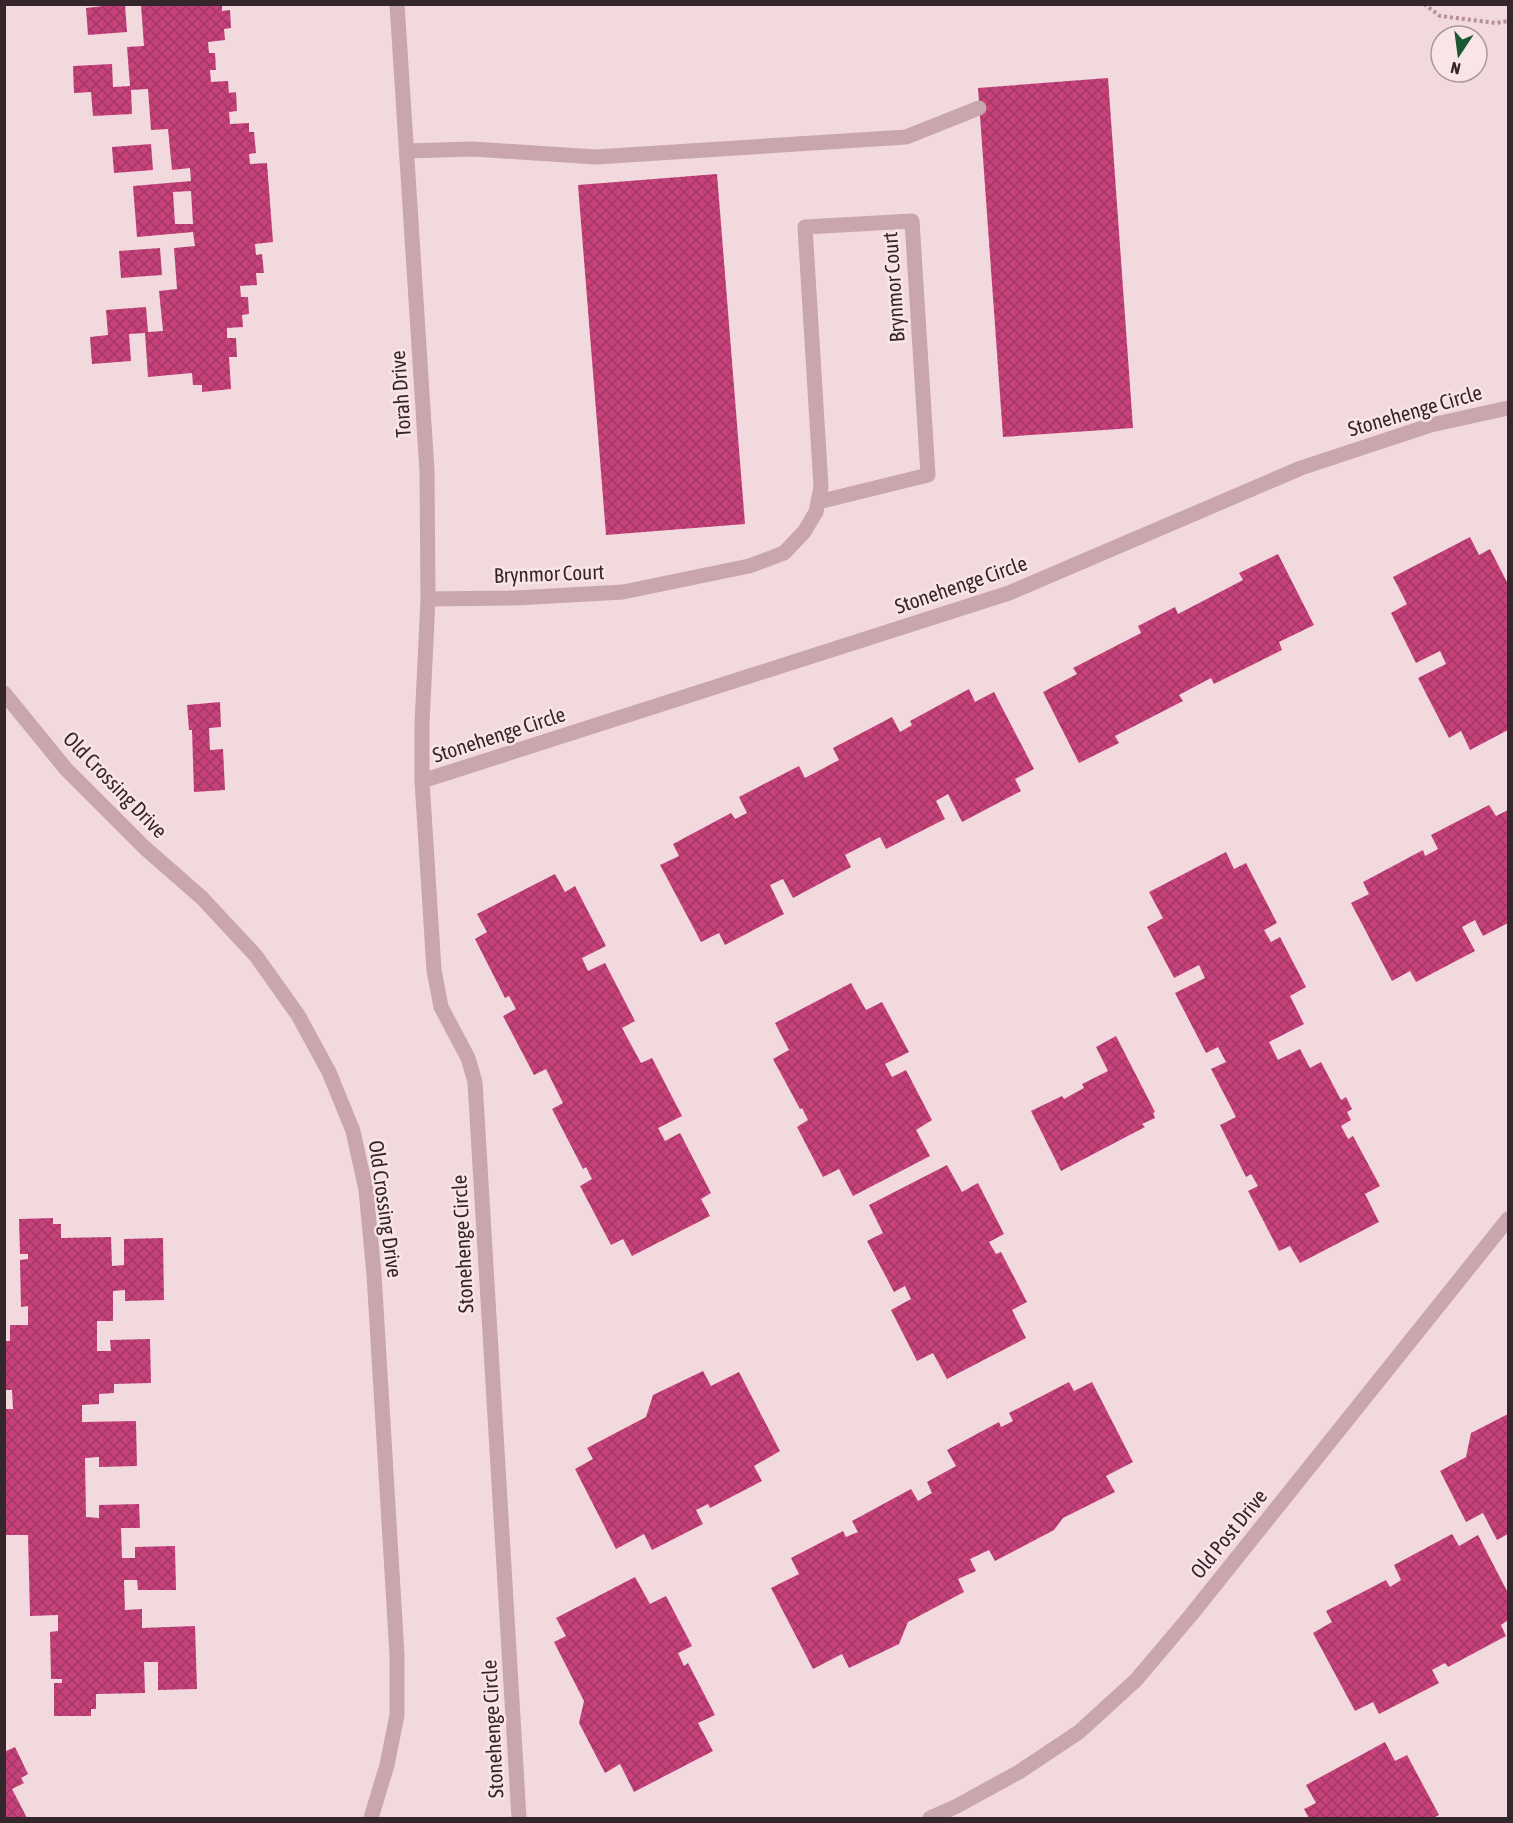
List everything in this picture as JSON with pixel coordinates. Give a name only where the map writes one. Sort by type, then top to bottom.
[{"type":"street","name":"Torah Drive","points":[[397,4],[427,471],[428,599],[422,781]]},
{"type":"street","points":[[407,151],[473,148],[596,157],[906,137],[979,108]]},
{"type":"street","name":"Brynmor Court","points":[[428,599],[515,598],[623,592],[749,566],[784,553],[804,532],[816,512],[818,502],[821,487],[805,226],[912,221],[928,476],[818,502]]},
{"type":"street","name":"Stonehenge Circle","points":[[519,1818],[475,1083],[468,1058],[441,1007],[434,970],[422,781],[1008,594],[1301,468],[1431,425],[1509,408]]},
{"type":"street","name":"Old Crossing Drive","points":[[4,693],[66,770],[145,848],[202,898],[256,956],[298,1015],[329,1072],[353,1131],[366,1190],[374,1274],[397,1655],[397,1715],[387,1766],[371,1818]]},
{"type":"street","name":"Old Post Drive","points":[[930,1818],[957,1806],[1027,1766],[1079,1732],[1136,1680],[1191,1615],[1509,1218]]},
{"type":"path","points":[[1424,4],[1440,16],[1496,23],[1509,21]]},
{"type":"building","points":[[103,4],[125,4],[127,32],[88,35],[86,8],[103,6]]},
{"type":"building","points":[[222,4],[222,11],[230,10],[231,28],[224,29],[225,40],[208,42],[209,53],[215,53],[216,70],[210,70],[211,82],[228,81],[229,93],[236,92],[237,111],[229,112],[230,124],[249,123],[249,132],[254,132],[256,153],[249,154],[250,164],[267,163],[273,242],[255,244],[256,255],[262,254],[264,273],[256,273],[257,285],[240,286],[241,297],[248,297],[249,314],[242,315],[243,327],[227,328],[227,338],[236,338],[237,357],[229,357],[231,389],[202,392],[202,385],[193,385],[192,373],[148,377],[145,333],[129,334],[131,361],[92,364],[90,337],[108,335],[106,310],[146,307],[148,332],[163,331],[159,291],[177,289],[174,248],[195,246],[193,232],[137,237],[133,186],[191,181],[190,168],[172,170],[168,129],[151,130],[148,89],[131,90],[132,114],[93,116],[91,92],[74,93],[73,66],[112,64],[113,87],[130,86],[127,47],[144,46],[141,5]],"holes":[[[191,191],[193,224],[175,224],[173,192]]]},
{"type":"building","points":[[1108,78],[1133,428],[1003,437],[978,88]]},
{"type":"building","points":[[151,144],[153,170],[114,173],[112,147]]},
{"type":"building","points":[[717,174],[745,524],[606,535],[578,185]]},
{"type":"building","points":[[160,248],[162,275],[121,278],[119,251]]},
{"type":"building","points":[[1470,537],[1479,555],[1490,549],[1508,584],[1508,730],[1470,750],[1461,731],[1449,738],[1418,678],[1446,664],[1440,651],[1416,663],[1391,613],[1407,604],[1393,577]]},
{"type":"building","points":[[1278,554],[1314,625],[1279,642],[1282,650],[1214,684],[1211,678],[1179,695],[1183,701],[1115,736],[1119,743],[1079,763],[1043,692],[1077,674],[1073,668],[1141,633],[1138,626],[1175,607],[1178,614],[1243,580],[1239,573]]},
{"type":"building","points":[[969,689],[975,702],[994,692],[1034,769],[1015,779],[1021,791],[962,822],[948,794],[936,801],[945,819],[886,849],[880,837],[845,855],[851,867],[793,898],[783,879],[770,885],[784,914],[725,945],[719,933],[701,942],[660,865],[679,856],[673,844],[731,813],[735,819],[747,813],[739,797],[799,766],[805,778],[839,760],[833,748],[892,717],[900,732],[912,725],[910,721]]},
{"type":"building","points":[[220,702],[221,727],[209,728],[210,750],[223,749],[225,790],[194,792],[192,730],[189,730],[187,705]]},
{"type":"building","points":[[1489,805],[1496,816],[1508,810],[1508,923],[1483,936],[1475,920],[1462,927],[1475,951],[1416,982],[1410,971],[1392,981],[1351,903],[1369,894],[1363,882],[1423,850],[1425,856],[1438,849],[1431,835]]},
{"type":"building","points":[[1226,852],[1234,869],[1246,863],[1277,923],[1264,930],[1271,942],[1280,937],[1306,987],[1290,996],[1304,1024],[1269,1042],[1278,1060],[1300,1049],[1310,1068],[1321,1062],[1341,1100],[1346,1097],[1352,1109],[1347,1112],[1351,1120],[1341,1126],[1348,1139],[1353,1136],[1380,1186],[1365,1194],[1379,1222],[1300,1263],[1290,1246],[1279,1251],[1248,1191],[1258,1186],[1251,1174],[1246,1177],[1220,1125],[1236,1117],[1211,1069],[1226,1062],[1218,1047],[1206,1053],[1175,993],[1205,978],[1199,965],[1174,978],[1147,927],[1163,918],[1149,892]]},
{"type":"building","points":[[555,874],[565,892],[575,886],[606,946],[582,958],[588,971],[605,963],[635,1021],[622,1028],[641,1063],[652,1058],[682,1116],[658,1128],[665,1141],[680,1133],[711,1193],[701,1199],[710,1216],[632,1256],[623,1239],[611,1245],[580,1186],[592,1179],[586,1167],[583,1169],[552,1109],[563,1103],[546,1069],[534,1075],[503,1016],[516,1009],[509,996],[505,998],[475,939],[487,932],[477,914]]},
{"type":"building","points":[[851,983],[866,1010],[882,1002],[909,1052],[885,1064],[892,1077],[906,1070],[932,1120],[916,1130],[930,1156],[853,1196],[839,1169],[823,1177],[797,1127],[808,1120],[773,1059],[789,1050],[775,1023]]},
{"type":"building","points":[[1116,1036],[1155,1112],[1153,1113],[1155,1118],[1142,1124],[1145,1127],[1061,1171],[1031,1111],[1062,1096],[1064,1099],[1084,1088],[1082,1084],[1108,1071],[1096,1047]]},
{"type":"building","points":[[947,1165],[962,1192],[978,1183],[1004,1234],[989,1242],[996,1254],[1001,1252],[1027,1302],[1012,1310],[1026,1338],[947,1379],[933,1353],[917,1361],[891,1310],[911,1299],[905,1286],[894,1292],[867,1241],[883,1233],[869,1205]]},
{"type":"building","points":[[53,1218],[53,1224],[61,1224],[61,1238],[111,1237],[112,1266],[124,1265],[124,1239],[163,1238],[164,1300],[125,1301],[125,1290],[113,1291],[113,1321],[97,1321],[97,1351],[111,1351],[110,1340],[150,1339],[151,1383],[114,1384],[114,1393],[99,1394],[99,1404],[82,1405],[82,1422],[136,1421],[137,1466],[99,1467],[99,1457],[85,1458],[86,1517],[99,1518],[99,1505],[139,1504],[140,1528],[121,1528],[122,1558],[135,1558],[135,1547],[175,1546],[176,1590],[138,1590],[137,1580],[124,1580],[125,1610],[142,1609],[142,1628],[195,1626],[197,1689],[158,1690],[158,1662],[144,1662],[145,1693],[96,1694],[96,1709],[91,1709],[91,1716],[54,1716],[54,1683],[62,1683],[62,1679],[51,1679],[50,1632],[58,1631],[58,1615],[30,1616],[28,1535],[4,1535],[4,1409],[13,1409],[12,1390],[6,1390],[5,1341],[10,1341],[10,1325],[28,1325],[28,1306],[21,1307],[20,1260],[28,1259],[28,1254],[20,1254],[19,1219]]},
{"type":"building","points":[[703,1371],[711,1386],[739,1372],[780,1451],[754,1466],[762,1481],[710,1508],[708,1504],[696,1510],[703,1524],[652,1550],[644,1534],[616,1549],[575,1469],[593,1459],[587,1448],[646,1417],[653,1395]]},
{"type":"building","points":[[1069,1382],[1074,1391],[1092,1382],[1133,1462],[1106,1476],[1115,1492],[1063,1518],[1054,1530],[995,1561],[989,1550],[970,1559],[976,1571],[958,1579],[964,1592],[908,1622],[899,1644],[849,1668],[842,1654],[813,1669],[771,1588],[799,1574],[791,1558],[843,1531],[846,1537],[858,1532],[852,1521],[911,1489],[918,1501],[932,1493],[927,1482],[956,1466],[947,1450],[999,1422],[1001,1427],[1013,1421],[1009,1413]]},
{"type":"building","points":[[1508,1414],[1508,1534],[1497,1540],[1483,1513],[1466,1522],[1440,1471],[1466,1457],[1471,1433]]},
{"type":"building","points":[[1452,1534],[1459,1546],[1478,1535],[1508,1593],[1508,1620],[1501,1625],[1506,1636],[1448,1667],[1445,1663],[1432,1670],[1439,1683],[1379,1714],[1373,1702],[1355,1711],[1313,1633],[1332,1622],[1326,1611],[1386,1580],[1390,1587],[1401,1580],[1394,1565]]},
{"type":"building","points":[[635,1577],[650,1604],[666,1596],[692,1646],[678,1653],[684,1666],[688,1663],[715,1715],[698,1723],[713,1751],[634,1792],[620,1764],[605,1773],[579,1723],[584,1701],[554,1642],[566,1636],[556,1618]]},
{"type":"building","points":[[1385,1742],[1395,1761],[1407,1755],[1439,1815],[1433,1818],[1309,1818],[1304,1809],[1316,1803],[1306,1785]]},
{"type":"building","points":[[15,1747],[28,1774],[21,1778],[24,1783],[12,1789],[27,1818],[4,1818],[4,1752]]}]
